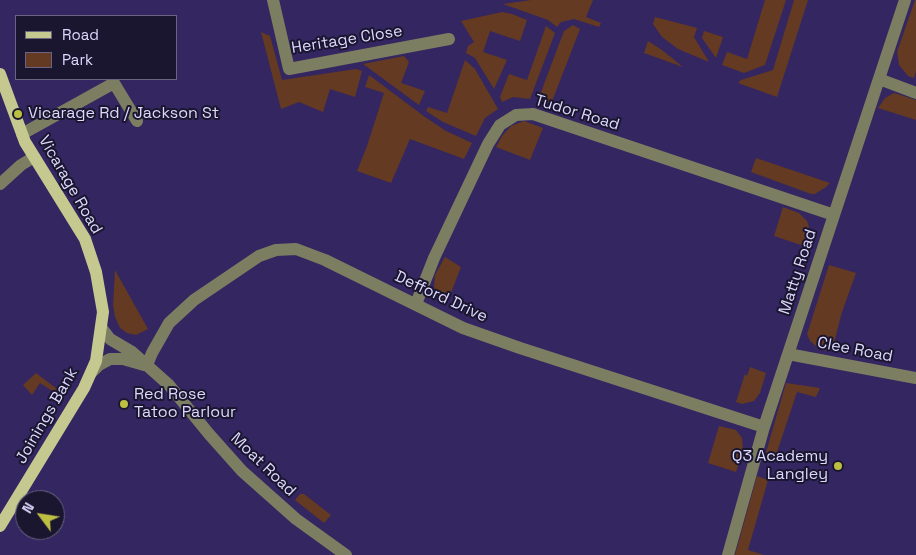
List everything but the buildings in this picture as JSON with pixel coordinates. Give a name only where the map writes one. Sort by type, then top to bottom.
[{"type":"main road","name":"Vicarage Road","points":[[0,74],[22,134],[34,157],[85,239],[96,272],[103,312],[99,345]]},
{"type":"main road","name":"Joinings Bank","points":[[0,526],[84,388],[96,361],[99,345]]},
{"type":"street","name":"Heritage Close","points":[[273,0],[289,69],[449,39]]},
{"type":"street","name":"Matty Road","points":[[728,555],[764,427],[905,0]]},
{"type":"street","points":[[879,80],[916,93]]},
{"type":"street","points":[[22,134],[114,84],[137,121]]},
{"type":"street","name":"Tudor Road","points":[[416,304],[434,258],[488,144],[500,125],[516,115],[533,114],[834,215]]},
{"type":"street","points":[[0,184],[21,165],[34,157]]},
{"type":"street","name":"Defford Drive","points":[[147,365],[169,323],[194,300],[259,256],[276,250],[296,249],[325,260],[463,328],[764,427]]},
{"type":"street","name":"Moat Road","points":[[101,327],[110,339],[132,352],[169,385],[242,471],[296,519],[346,555]]},
{"type":"street","name":"Clee Road","points":[[788,354],[916,378]]},
{"type":"street","points":[[92,372],[99,365],[110,359],[123,359],[147,365]]},
{"type":"green space","points":[[531,0],[593,0],[586,17],[601,23],[599,27],[574,19],[561,22],[557,27],[548,20],[503,4]]},
{"type":"green space","points":[[765,0],[786,0],[765,65],[744,73],[722,65],[727,52],[747,59]]},
{"type":"green space","points":[[794,0],[808,0],[777,97],[738,83],[741,80],[773,70]]},
{"type":"green space","points":[[915,0],[916,71],[914,78],[908,76],[899,65],[897,52]]},
{"type":"green space","points":[[502,12],[527,20],[520,41],[490,31],[483,52],[507,60],[494,89],[475,58],[466,53],[468,46],[474,42],[461,21]]},
{"type":"green space","points":[[655,17],[697,28],[694,37],[709,62],[678,49],[662,37],[653,24]]},
{"type":"green space","points":[[573,25],[580,29],[551,104],[538,100],[564,31]]},
{"type":"green space","points":[[546,26],[555,33],[530,99],[513,97],[502,102],[500,97],[509,74],[527,80]]},
{"type":"green space","points":[[704,31],[723,37],[716,58],[702,38]]},
{"type":"green space","points":[[261,32],[270,36],[282,80],[356,69],[362,71],[355,97],[330,89],[323,112],[299,102],[281,109]]},
{"type":"green space","points":[[648,41],[662,50],[683,67],[644,53]]},
{"type":"green space","points":[[404,56],[409,62],[401,83],[425,91],[419,105],[363,64]]},
{"type":"green space","points":[[465,60],[475,69],[498,109],[485,118],[476,136],[443,122],[426,111],[428,107],[447,113]]},
{"type":"green space","points":[[369,75],[446,131],[472,143],[464,159],[410,139],[391,183],[357,171],[384,93],[365,87]]},
{"type":"green space","points":[[894,93],[916,100],[916,120],[878,108],[885,98]]},
{"type":"green space","points":[[524,121],[543,128],[530,160],[496,147],[502,136],[511,126]]},
{"type":"green space","points":[[756,158],[830,183],[815,194],[811,194],[751,172]]},
{"type":"green space","points":[[783,207],[799,213],[807,221],[811,233],[807,247],[774,236]]},
{"type":"green space","points":[[445,257],[461,267],[447,303],[437,297],[434,287],[435,275]]},
{"type":"green space","points":[[829,265],[856,273],[842,312],[832,351],[821,350],[810,341],[807,334]]},
{"type":"green space","points":[[115,270],[148,329],[136,335],[127,333],[120,328],[115,317],[113,305]]},
{"type":"green space","points":[[750,367],[766,373],[760,393],[754,401],[742,404],[736,402],[745,374],[747,376]]},
{"type":"green space","points":[[36,373],[61,392],[59,395],[40,383],[32,395],[23,385]]},
{"type":"green space","points":[[786,383],[820,388],[816,397],[797,392],[775,458],[765,456]]},
{"type":"green space","points":[[719,426],[736,430],[742,438],[743,451],[736,472],[708,463]]},
{"type":"green space","points":[[757,476],[768,480],[748,550],[764,555],[735,555]]},
{"type":"green space","points":[[300,494],[304,494],[331,515],[324,523],[295,500]]},
{"type":"place","name":"Vicarage Rd / Jackson St","points":[[18,114]]},
{"type":"place","name":"Red Rose Tatoo Parlour","points":[[124,404]]},
{"type":"place","name":"Q3 Academy Langley","points":[[838,466]]}]
